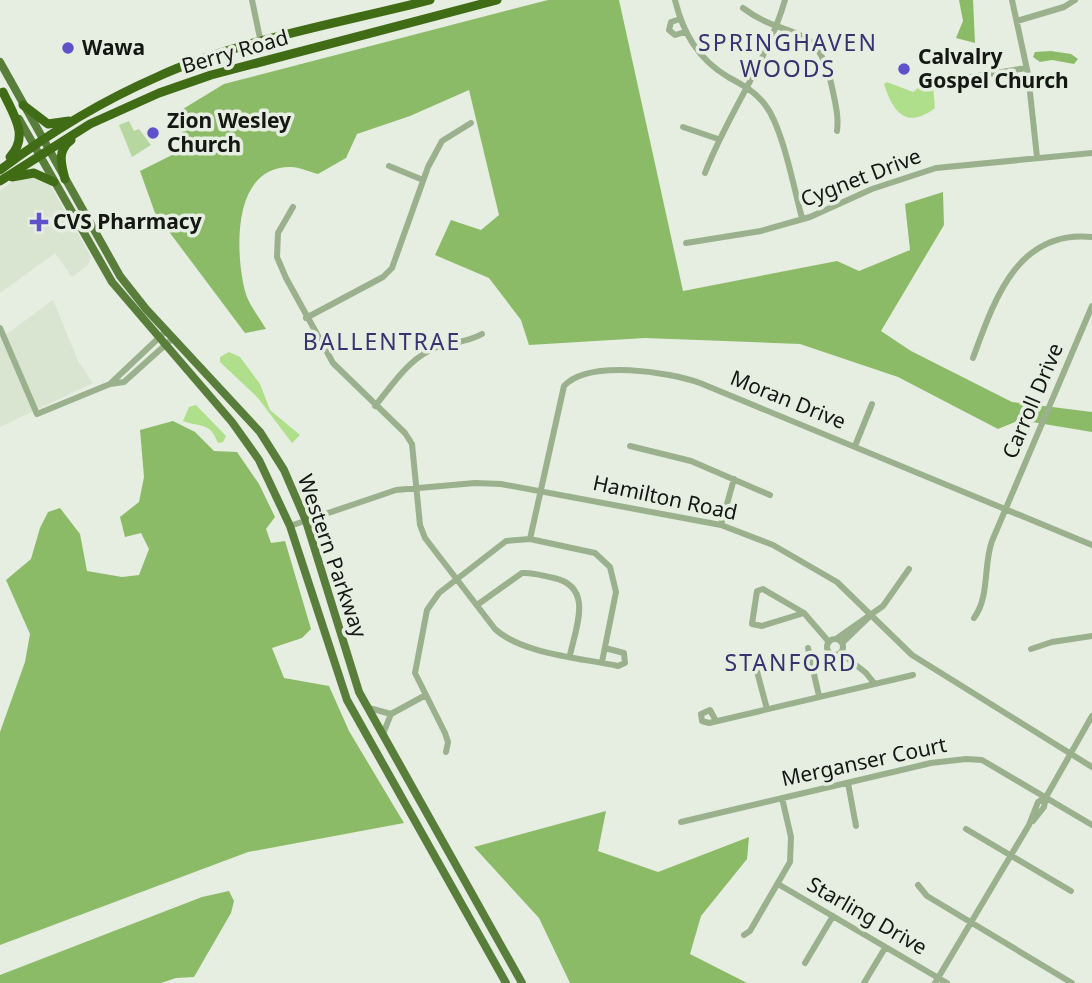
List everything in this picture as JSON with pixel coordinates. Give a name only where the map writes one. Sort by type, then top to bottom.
[{"type":"highway","name":"Berry Road","points":[[0,169],[43,139],[159,75],[261,43],[430,0]]},
{"type":"highway","name":"Berry Road","points":[[0,181],[90,124],[129,105],[211,75],[492,1]]},
{"type":"highway","points":[[0,169],[16,151],[21,138],[2,89]]},
{"type":"highway","points":[[23,105],[48,124],[78,119]]},
{"type":"highway","points":[[65,179],[60,162],[63,149],[90,124]]},
{"type":"highway","points":[[0,181],[28,173],[54,182]]},
{"type":"main road","name":"Western Parkway","points":[[0,62],[120,276],[169,334],[260,432],[284,470],[306,521],[359,692],[522,983]]},
{"type":"main road","name":"Western Parkway","points":[[2,89],[112,282],[248,442],[272,483],[290,526],[347,700],[455,897],[506,983]]},
{"type":"main road","points":[[455,897],[469,888]]},
{"type":"street","points":[[252,0],[261,43]]},
{"type":"street","points":[[675,0],[685,32],[710,64],[747,86],[772,115],[802,219]]},
{"type":"street","points":[[705,173],[718,138],[778,26],[785,0]]},
{"type":"street","points":[[1012,0],[1027,68],[1037,157]]},
{"type":"street","points":[[1017,21],[1064,7],[1075,0]]},
{"type":"street","points":[[743,8],[758,19],[815,44],[824,57],[839,118],[837,131]]},
{"type":"street","points":[[680,19],[671,22],[669,30],[675,35],[685,32]]},
{"type":"street","points":[[947,81],[1027,68]]},
{"type":"street","points":[[306,318],[383,277],[392,268],[423,180],[442,141],[471,123]]},
{"type":"street","points":[[683,127],[718,138]]},
{"type":"street","name":"Cygnet Drive","points":[[687,243],[761,231],[802,219],[828,211],[872,189],[936,168],[1092,153]]},
{"type":"street","points":[[389,166],[423,180]]},
{"type":"street","points":[[293,207],[278,233],[277,257],[306,318],[333,363],[405,433],[412,444],[422,533],[495,629],[511,641],[602,663],[621,666],[626,660],[622,652],[605,648]]},
{"type":"street","points":[[973,358],[1009,275],[1023,258],[1049,241],[1092,237]]},
{"type":"street","name":"Carroll Drive","points":[[974,618],[984,598],[986,557],[1092,306]]},
{"type":"street","points":[[0,328],[37,414],[110,384],[169,334]]},
{"type":"street","points":[[375,406],[408,365],[423,354],[441,346],[468,342],[482,334]]},
{"type":"street","name":"Moran Drive","points":[[540,491],[564,386],[574,379],[632,370],[679,376],[1092,545]]},
{"type":"street","points":[[855,446],[872,404]]},
{"type":"street","points":[[630,446],[670,454],[770,495]]},
{"type":"street","points":[[722,525],[734,479]]},
{"type":"street","name":"Hamilton Road","points":[[290,526],[375,495],[475,483],[540,491],[722,525],[751,535],[818,569],[845,589],[912,655],[1092,767]]},
{"type":"street","points":[[530,539],[540,491]]},
{"type":"street","points":[[446,752],[448,742],[445,733],[424,696],[416,666],[427,610],[432,600],[456,579],[506,541],[530,539],[595,553],[610,567],[616,579],[616,592],[602,663]]},
{"type":"street","points":[[841,653],[833,656],[828,653],[836,641],[890,598],[909,569]]},
{"type":"street","points":[[477,605],[522,573],[568,582],[576,590],[580,601],[570,655]]},
{"type":"street","points":[[804,613],[762,626],[751,622],[760,589],[804,613],[836,641],[841,653],[874,683]]},
{"type":"street","points":[[1031,649],[1052,642],[1092,636]]},
{"type":"street","points":[[808,648],[819,696]]},
{"type":"street","points":[[755,664],[767,709]]},
{"type":"street","points":[[716,721],[913,675]]},
{"type":"street","points":[[383,734],[391,714],[424,696]]},
{"type":"street","points":[[368,708],[391,714]]},
{"type":"street","points":[[936,980],[1029,825],[1044,807],[1046,797],[1092,716]]},
{"type":"street","name":"Merganser Court","points":[[681,821],[931,763],[966,759],[993,765],[1092,825]]},
{"type":"street","points":[[848,783],[856,826]]},
{"type":"street","points":[[744,935],[750,931],[790,862],[792,849],[782,798]]},
{"type":"street","points":[[966,829],[1071,891]]},
{"type":"street","name":"Starling Drive","points":[[778,884],[936,980],[947,983]]},
{"type":"street","points":[[918,885],[928,896],[1072,983]]},
{"type":"street","points":[[805,963],[833,916]]},
{"type":"street","points":[[864,983],[885,948]]},
{"type":"shaded area","points":[[548,0],[619,0],[683,291],[837,261],[859,271],[910,250],[905,204],[943,192],[944,225],[881,331],[911,351],[1012,402],[1092,412],[1092,432],[1020,420],[998,429],[898,377],[800,344],[645,338],[529,345],[521,320],[489,278],[435,255],[451,220],[481,230],[499,215],[469,90],[410,116],[357,134],[346,158],[318,174],[291,167],[272,170],[258,180],[248,195],[242,214],[240,255],[247,296],[266,329],[245,333],[155,213],[140,171],[186,148],[178,112],[224,84]]},
{"type":"shaded area","points":[[959,0],[973,0],[975,43],[956,38],[963,21]]},
{"type":"shaded area","points":[[1035,52],[1071,54],[1078,59],[1074,64],[1052,60],[1040,62],[1033,57]]},
{"type":"shaded area","points":[[929,80],[933,85],[935,108],[916,117],[902,115],[896,110],[884,84],[887,82],[913,92]]},
{"type":"shaded area","points":[[129,121],[134,131],[139,129],[151,145],[132,157],[119,125]]},
{"type":"shaded area","points":[[31,175],[49,183],[91,257],[88,265],[72,277],[55,253],[0,293],[0,191],[20,176]]},
{"type":"shaded area","points":[[53,300],[78,361],[93,383],[0,427],[0,339]]},
{"type":"shaded area","points":[[229,352],[240,357],[260,384],[270,410],[300,435],[292,443],[258,398],[220,362],[220,357]]},
{"type":"shaded area","points":[[196,405],[226,436],[223,442],[218,443],[208,428],[183,421],[189,407]]},
{"type":"shaded area","points":[[173,421],[195,432],[214,451],[237,452],[259,484],[275,517],[266,529],[271,543],[285,541],[311,629],[302,638],[272,648],[284,678],[329,686],[349,731],[404,823],[248,852],[0,945],[0,732],[25,662],[30,634],[6,580],[31,559],[48,512],[60,508],[80,534],[87,571],[122,577],[139,575],[149,549],[141,533],[125,537],[120,517],[139,502],[144,477],[140,430]]},
{"type":"shaded area","points":[[606,811],[598,851],[658,872],[749,837],[747,859],[701,916],[690,954],[747,983],[570,983],[539,918],[474,847]]},
{"type":"shaded area","points":[[229,891],[234,901],[231,913],[194,977],[176,978],[161,983],[0,983],[0,975],[202,897]]},
{"type":"place","name":"Wawa","points":[[68,48]]},
{"type":"place","name":"Calvalry Gospel Church","points":[[904,69]]},
{"type":"place","name":"Zion Wesley Church","points":[[153,133]]},
{"type":"place","name":"CVS Pharmacy","points":[[39,222]]},
{"type":"district","name":"SPRINGHAVEN WOODS","points":[[788,56]]},
{"type":"district","name":"BALLENTRAE","points":[[382,342]]},
{"type":"district","name":"STANFORD","points":[[791,663]]}]
